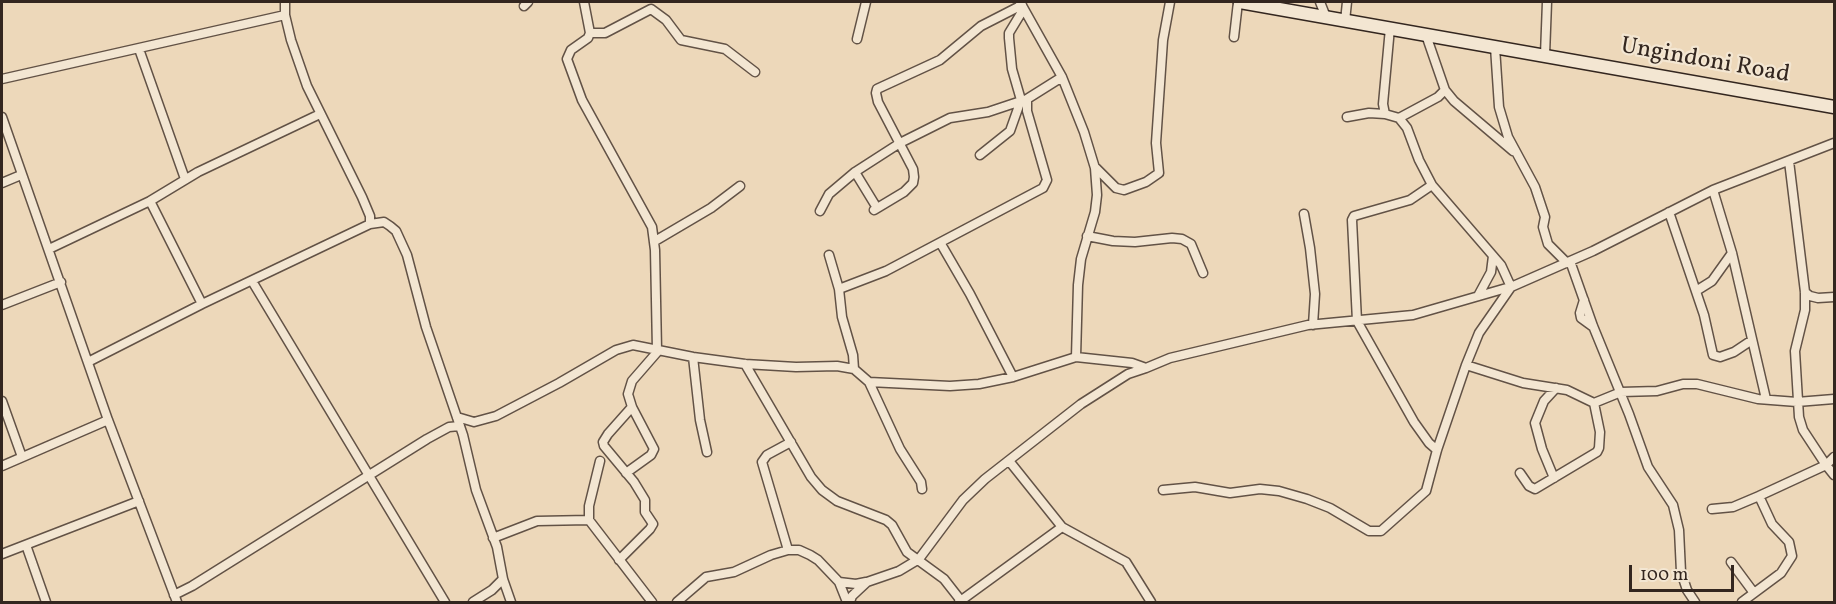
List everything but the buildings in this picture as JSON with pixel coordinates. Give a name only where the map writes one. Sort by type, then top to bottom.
[{"type":"main road","name":"Ungindoni Road","points":[[1239,2],[1834,107]]},
{"type":"street","points":[[285,2],[285,15],[298,61],[320,114],[362,197],[370,216],[370,224]]},
{"type":"street","points":[[584,2],[590,33],[588,38],[571,50],[567,59],[582,100],[646,214],[655,241],[658,350],[632,381],[628,394],[632,407],[654,449],[651,455],[626,473]]},
{"type":"street","points":[[857,39],[866,2]]},
{"type":"street","points":[[1095,168],[1116,188],[1124,190],[1156,177],[1159,172],[1157,131],[1163,40],[1170,2]]},
{"type":"street","points":[[1234,37],[1239,2]]},
{"type":"street","points":[[1320,2],[1326,17]]},
{"type":"street","points":[[1345,21],[1347,2]]},
{"type":"street","points":[[1545,55],[1547,2]]},
{"type":"street","points":[[1022,5],[1062,77],[1084,132],[1095,168],[1096,203],[1078,285],[1076,357]]},
{"type":"street","points":[[839,289],[886,271],[941,244],[1043,188],[1047,180],[1024,99],[1012,69],[1008,38],[1022,5]]},
{"type":"street","points":[[855,172],[876,209],[904,192],[913,183],[913,169],[878,102],[877,89],[940,60],[981,26],[1022,5]]},
{"type":"street","points":[[590,33],[605,33],[651,9],[666,20],[681,40],[725,49],[755,72]]},
{"type":"street","points":[[2,80],[285,15]]},
{"type":"street","points":[[1385,114],[1383,104],[1390,28]]},
{"type":"street","points":[[1426,35],[1445,90],[1462,108],[1515,153]]},
{"type":"street","points":[[1495,47],[1499,107],[1508,138],[1535,188],[1545,217],[1543,227],[1548,244],[1568,262],[1621,392],[1648,467],[1673,505],[1679,530],[1681,572],[1687,590],[1695,603]]},
{"type":"street","points":[[139,49],[185,179]]},
{"type":"street","points":[[820,211],[829,194],[855,172],[900,143],[950,118],[988,112],[1024,99],[1062,77]]},
{"type":"street","points":[[1399,118],[1445,90]]},
{"type":"street","points":[[980,155],[1010,131],[1024,99]]},
{"type":"street","points":[[1347,117],[1369,113],[1399,118],[1407,128],[1419,160],[1432,185],[1501,265],[1511,287]]},
{"type":"street","points":[[49,249],[150,201],[185,179],[270,136],[320,114]]},
{"type":"street","points":[[2,117],[108,420],[176,599],[192,586],[427,439],[449,427],[461,431]]},
{"type":"street","points":[[839,582],[856,584],[867,582],[899,571],[919,559],[963,500],[985,479],[1010,462],[1081,404],[1128,374],[1170,358],[1313,325],[1413,315],[1511,287],[1568,262],[1713,190],[1834,143]]},
{"type":"street","points":[[1789,161],[1805,292],[1805,310],[1796,351],[1797,402],[1803,430],[1834,475]]},
{"type":"street","points":[[2,183],[21,175]]},
{"type":"street","points":[[1432,185],[1410,200],[1354,216],[1352,220],[1357,321],[1414,422],[1437,450]]},
{"type":"street","points":[[655,241],[711,208],[740,186]]},
{"type":"street","points":[[1713,190],[1732,253],[1763,377],[1766,399]]},
{"type":"street","points":[[150,201],[202,304]]},
{"type":"street","points":[[1669,212],[1696,291],[1713,355],[1720,357],[1734,352],[1752,340]]},
{"type":"street","points":[[1304,214],[1315,294],[1313,325]]},
{"type":"street","points":[[88,362],[202,304],[370,224],[384,222],[396,231],[402,243],[426,327],[457,417],[476,490],[493,538],[511,603]]},
{"type":"street","points":[[1087,236],[1135,242],[1182,239],[1191,244],[1203,273]]},
{"type":"street","points":[[941,244],[1013,377]]},
{"type":"street","points":[[1696,291],[1712,281],[1732,253]]},
{"type":"street","points":[[829,255],[839,289],[842,317],[854,355],[854,369]]},
{"type":"street","points":[[1478,296],[1491,272],[1493,255]]},
{"type":"street","points":[[252,281],[445,603]]},
{"type":"street","points":[[2,305],[61,282]]},
{"type":"street","points":[[1162,490],[1195,487],[1230,493],[1260,489],[1280,491],[1330,508],[1369,531],[1381,531],[1426,491],[1437,450],[1479,333],[1511,287]]},
{"type":"street","points":[[1805,292],[1818,298],[1834,297]]},
{"type":"street","points":[[461,431],[474,422],[512,409],[623,346],[640,346],[693,357],[745,364],[796,367],[837,366],[854,369],[869,382],[900,449],[921,482],[922,489]]},
{"type":"street","points":[[693,357],[700,420],[707,452]]},
{"type":"street","points":[[869,382],[964,386],[1013,377],[1076,357],[1132,363],[1146,368]]},
{"type":"street","points":[[745,364],[811,477],[822,490],[837,501],[886,520],[892,525],[907,552],[944,579],[961,602],[1062,527]]},
{"type":"street","points":[[1466,365],[1522,384],[1567,390],[1594,403],[1621,392],[1657,391],[1683,384],[1697,384],[1766,399],[1797,402],[1834,399]]},
{"type":"street","points":[[1554,478],[1542,449],[1535,423],[1544,401],[1556,388]]},
{"type":"street","points":[[2,401],[22,457]]},
{"type":"street","points":[[1520,473],[1529,486],[1535,489],[1588,459],[1599,448],[1600,432],[1594,403]]},
{"type":"street","points":[[620,560],[653,524],[645,512],[645,500],[603,442],[632,407]]},
{"type":"street","points":[[457,417],[474,422]]},
{"type":"street","points":[[2,466],[108,420]]},
{"type":"street","points":[[788,550],[762,462],[767,455],[791,442]]},
{"type":"street","points":[[1712,508],[1733,507],[1760,496],[1826,465],[1834,457]]},
{"type":"street","points":[[600,461],[589,506],[589,520],[652,603]]},
{"type":"street","points":[[1010,462],[1062,527],[1126,561],[1151,603]]},
{"type":"street","points":[[1742,603],[1781,573],[1792,556],[1789,542],[1772,524],[1760,496]]},
{"type":"street","points":[[2,554],[139,501]]},
{"type":"street","points":[[493,538],[537,521],[589,520]]},
{"type":"street","points":[[26,545],[46,603]]},
{"type":"street","points":[[677,603],[706,577],[734,572],[788,550],[799,550],[818,560],[839,582],[848,603]]},
{"type":"street","points":[[1731,562],[1754,593]]},
{"type":"street","points":[[473,603],[503,579]]},
{"type":"street","points":[[848,603],[867,582]]}]
